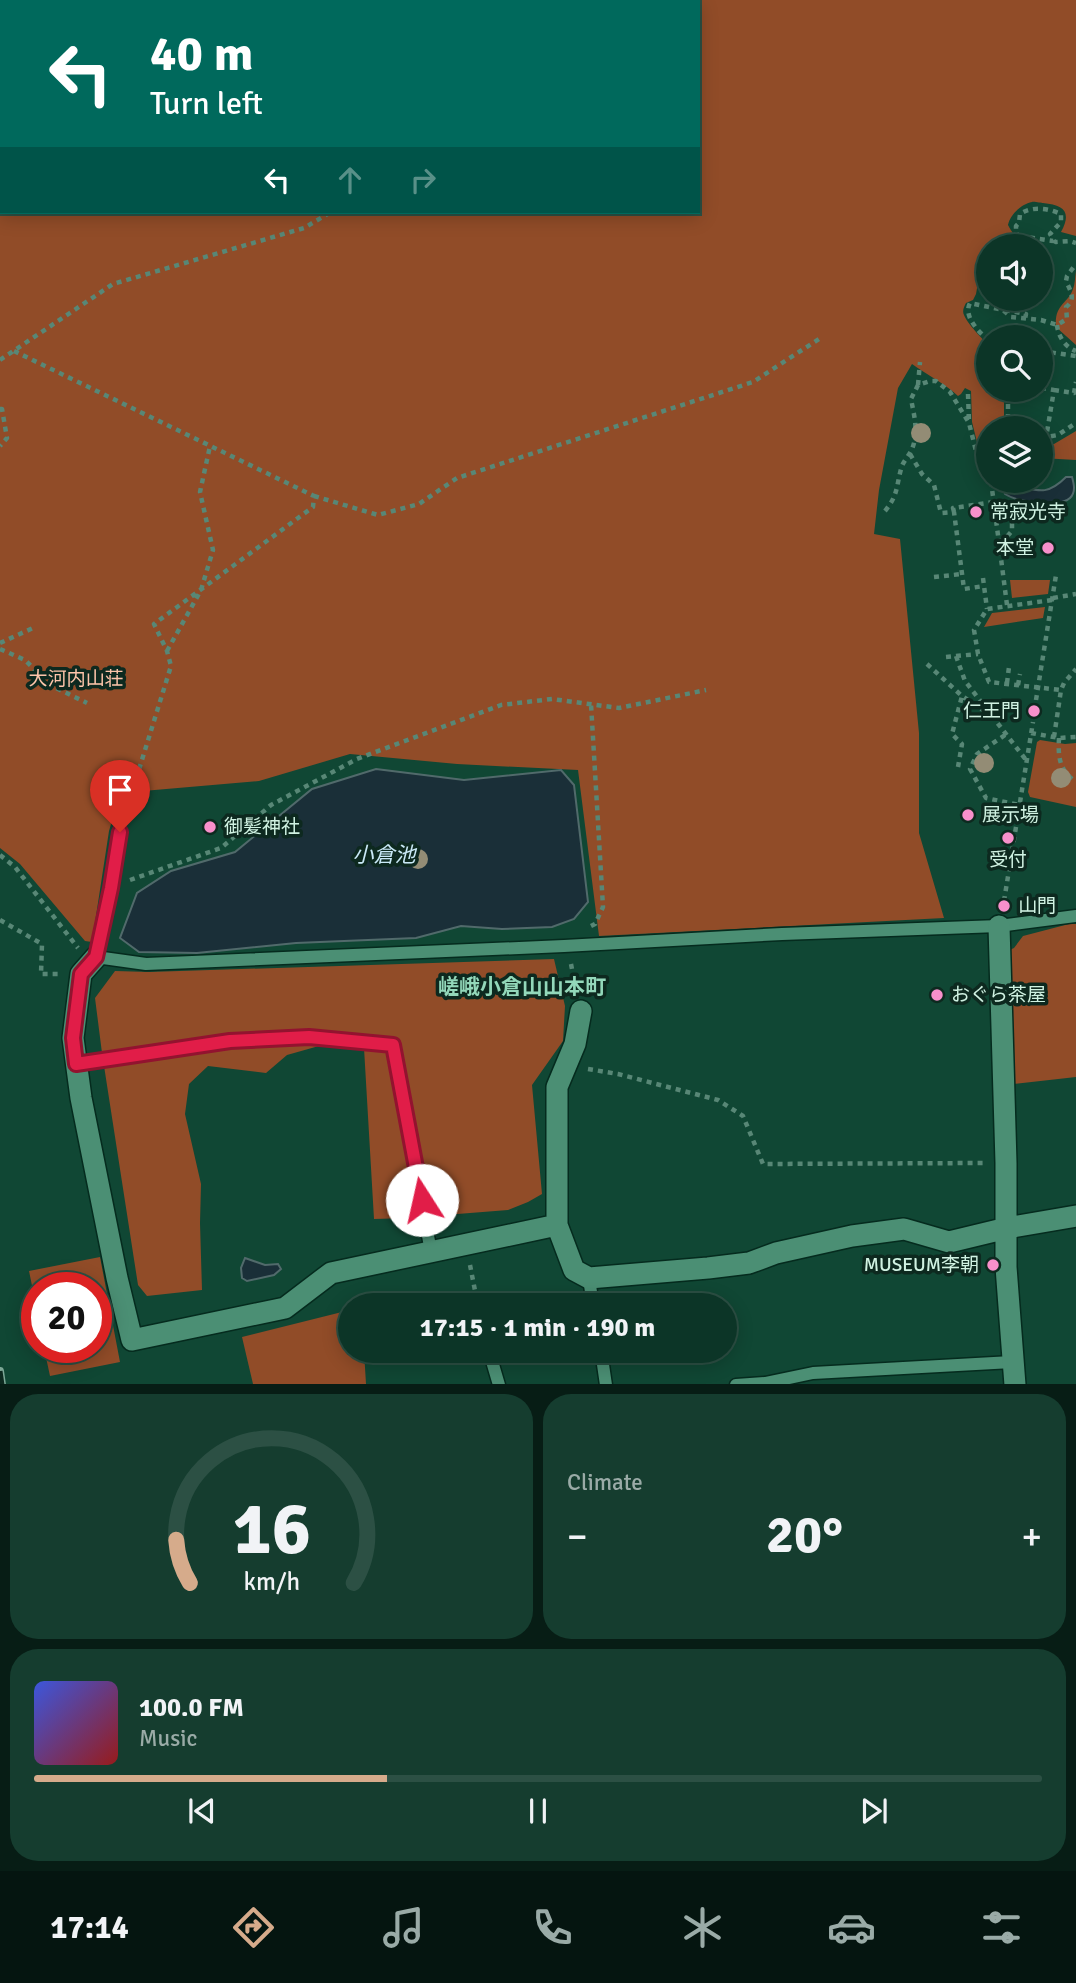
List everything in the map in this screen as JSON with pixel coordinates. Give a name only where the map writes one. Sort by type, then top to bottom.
[{"type":"street","points":[[999,926],[1006,1163],[1006,1267],[1015,1384]]},
{"type":"street","points":[[96,957],[81,974],[73,1038],[131,1340],[285,1308],[331,1273],[557,1225]]},
{"type":"street","points":[[581,1011],[575,1044],[557,1087],[557,1225],[574,1270],[589,1278],[708,1269],[749,1263],[776,1253],[852,1236],[904,1229],[949,1242],[1076,1216]]},
{"type":"lane","points":[[120,832],[96,957],[146,964],[572,952],[782,934],[999,926],[1074,914]]},
{"type":"lane","points":[[76,1064],[230,1041],[309,1037],[393,1045],[431,1252]]},
{"type":"lane","points":[[589,1278],[591,1293]]},
{"type":"lane","points":[[736,1384],[765,1383],[813,1373],[1012,1362]]},
{"type":"lane","points":[[493,1363],[499,1384]]},
{"type":"lane","points":[[603,1363],[606,1384]]},
{"type":"path","points":[[1018,234],[1015,229],[1020,214],[1032,209],[1061,214],[1061,222],[1051,234]]},
{"type":"path","points":[[0,360],[113,284],[304,228],[328,214]]},
{"type":"path","points":[[1054,241],[1076,243]]},
{"type":"path","points":[[1004,311],[1011,317],[1041,320],[1057,325],[1067,319],[1064,306],[1071,304],[1074,293],[1066,281],[1076,264]]},
{"type":"path","points":[[976,304],[970,303],[968,315],[976,328]]},
{"type":"path","points":[[1008,311],[1026,314],[1019,325]]},
{"type":"path","points":[[1057,325],[1061,337],[1076,354]]},
{"type":"path","points":[[14,351],[314,496],[378,515],[419,504],[457,478],[753,382],[822,337]]},
{"type":"path","points":[[1053,352],[1076,354]]},
{"type":"path","points":[[885,511],[895,498],[902,466],[914,443],[916,419],[911,399],[920,384],[920,362]]},
{"type":"path","points":[[920,384],[936,381],[950,392],[969,423]]},
{"type":"path","points":[[1049,416],[1054,390],[1074,393],[1076,382]]},
{"type":"path","points":[[968,394],[969,423],[976,451]]},
{"type":"path","points":[[0,409],[7,438],[0,446]]},
{"type":"path","points":[[1053,436],[1076,423]]},
{"type":"path","points":[[167,651],[201,590],[213,550],[200,492],[210,446]]},
{"type":"path","points":[[910,455],[922,474],[934,485],[941,513],[954,512]]},
{"type":"path","points":[[993,493],[1007,605]]},
{"type":"path","points":[[120,832],[171,666],[155,624],[313,507],[314,496]]},
{"type":"path","points":[[984,586],[964,589],[953,508],[994,502]]},
{"type":"path","points":[[999,541],[1004,540],[1012,531],[1012,514],[1028,513]]},
{"type":"path","points":[[934,577],[962,574]]},
{"type":"path","points":[[1036,700],[1056,575]]},
{"type":"path","points":[[983,578],[987,609],[974,630],[978,654],[989,682],[1061,690]]},
{"type":"path","points":[[987,609],[1076,594]]},
{"type":"path","points":[[0,646],[33,628]]},
{"type":"path","points":[[0,646],[25,660],[50,685],[87,703]]},
{"type":"path","points":[[946,657],[978,654]]},
{"type":"path","points":[[956,656],[965,681],[1026,760]]},
{"type":"path","points":[[928,664],[962,696],[990,715]]},
{"type":"path","points":[[1007,684],[1009,667]]},
{"type":"path","points":[[1076,669],[1061,690],[1056,737],[1058,759],[1070,778],[1076,782]]},
{"type":"path","points":[[1018,685],[1020,674]]},
{"type":"path","points":[[111,888],[150,871],[221,848],[271,805],[357,758],[501,705],[552,699],[620,708],[706,690]]},
{"type":"path","points":[[962,696],[953,734],[962,744],[957,766],[970,769],[986,798],[1019,805]]},
{"type":"path","points":[[581,1011],[572,952],[578,935],[594,923],[603,907],[592,704]]},
{"type":"path","points":[[1004,901],[1033,722]]},
{"type":"path","points":[[1031,733],[1076,737]]},
{"type":"path","points":[[970,769],[977,754],[1005,735]]},
{"type":"path","points":[[1017,818],[1036,821]]},
{"type":"path","points":[[0,855],[15,867],[79,949],[96,957]]},
{"type":"path","points":[[0,920],[42,943],[41,974],[81,974]]},
{"type":"path","points":[[566,1065],[618,1074],[718,1100],[743,1116],[763,1164],[1006,1163]]},
{"type":"path","points":[[466,1244],[475,1293]]},
{"type":"green space","name":"大河内山荘","points":[[700,0],[1076,0],[1076,236],[1061,232],[1066,215],[1061,208],[1034,202],[1020,208],[1011,217],[1008,225],[1014,234],[976,234],[976,294],[963,310],[976,331],[976,402],[1004,402],[1004,416],[976,416],[976,438],[972,422],[971,391],[965,388],[958,396],[912,364],[898,388],[879,490],[874,534],[900,539],[919,733],[919,833],[944,918],[599,936],[578,770],[457,764],[350,754],[259,781],[120,793],[109,831],[92,942],[85,941],[20,864],[0,848],[0,214],[700,214]]},
{"type":"green space","points":[[1076,271],[1076,345],[1056,327],[1056,319],[1059,309],[1073,289]]},
{"type":"green space","points":[[1076,431],[1076,460],[1053,459],[1054,444]]},
{"type":"green space","points":[[1010,580],[1050,580],[1048,594],[1012,598]]},
{"type":"green space","points":[[1045,607],[1043,618],[984,627],[992,613]]},
{"type":"green space","points":[[1037,742],[1076,743],[1076,807],[1030,797],[1028,792]]},
{"type":"green space","points":[[1076,924],[1076,1077],[1013,1084],[1005,952],[1014,948],[1023,936]]},
{"type":"green space","points":[[554,959],[565,1006],[563,1041],[532,1085],[542,1194],[508,1210],[374,1219],[364,1048],[326,1044],[287,1055],[266,1073],[208,1066],[189,1084],[185,1114],[201,1184],[202,1290],[147,1296],[138,1285],[95,998],[115,971]]},
{"type":"green space","points":[[100,1257],[103,1272],[29,1272]]},
{"type":"green space","points":[[338,1313],[338,1363],[365,1363],[366,1384],[253,1384],[242,1337]]},
{"type":"green space","points":[[112,1320],[120,1362],[50,1376],[47,1363],[112,1363]]},
{"type":"water","points":[[1066,477],[1072,477],[1074,485],[1070,498],[1057,503],[1038,503],[1005,493],[1053,493],[1053,486]]},
{"type":"water","name":"小倉池","points":[[376,769],[464,780],[561,770],[574,785],[588,902],[574,919],[552,927],[502,929],[461,926],[416,938],[296,943],[197,953],[139,952],[120,938],[137,893],[171,871],[235,852],[312,789]]},
{"type":"water","points":[[245,1258],[265,1265],[278,1264],[281,1269],[274,1275],[247,1281],[242,1278],[241,1268]]},
{"type":"railway","points":[[0,1371],[2,1384]]},
{"type":"place","name":"常寂光寺","points":[[976,512]]},
{"type":"place","name":"本堂","points":[[1048,548]]},
{"type":"place","name":"仁王門","points":[[1034,711]]},
{"type":"place","name":"展示場","points":[[968,815]]},
{"type":"place","name":"御髪神社","points":[[210,827]]},
{"type":"place","name":"受付","points":[[1008,838]]},
{"type":"place","name":"山門","points":[[1004,906]]},
{"type":"place","name":"おぐら茶屋","points":[[937,995]]},
{"type":"place","name":"MUSEUM李朝","points":[[993,1265]]},
{"type":"district","name":"嵯峨小倉山山本町","points":[[522,987]]},
{"type":"route","points":[[120,832],[96,957],[81,974],[73,1038],[76,1064],[230,1041],[309,1037],[393,1045],[422,1200]]}]
